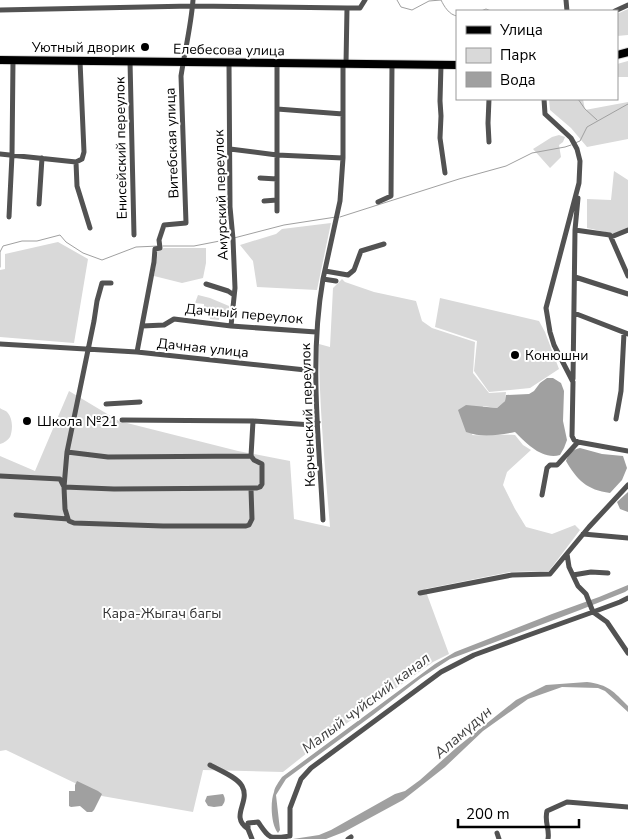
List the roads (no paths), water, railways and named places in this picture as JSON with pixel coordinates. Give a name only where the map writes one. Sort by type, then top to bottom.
[{"type":"main road","name":"Елебесова улица","points":[[0,60],[456,65]]},
{"type":"street","name":"Витебская улица","points":[[142,326],[155,249],[160,248],[159,240],[164,226],[186,223],[181,76],[182,62],[189,36],[193,0]]},
{"type":"street","points":[[0,10],[192,6],[360,8],[366,0]]},
{"type":"street","name":"Керченский переулок","points":[[323,520],[315,371],[316,332],[318,306],[340,201],[347,8]]},
{"type":"street","points":[[9,217],[13,60]]},
{"type":"street","points":[[80,61],[84,152],[79,161],[77,186],[90,228]]},
{"type":"street","name":"Енисейский переулок","points":[[130,61],[134,235]]},
{"type":"street","name":"Амурский переулок","points":[[229,62],[230,206],[234,263],[234,295],[231,326]]},
{"type":"street","points":[[276,63],[277,211]]},
{"type":"street","points":[[378,202],[391,196],[392,64]]},
{"type":"street","points":[[441,65],[440,101],[442,116],[440,138],[445,173]]},
{"type":"street","points":[[489,100],[489,142]]},
{"type":"street","points":[[544,100],[545,114],[571,138],[577,149],[580,161],[575,230],[572,436],[578,442],[628,451]]},
{"type":"street","points":[[277,109],[343,114]]},
{"type":"street","points":[[230,149],[277,155],[343,158]]},
{"type":"street","points":[[0,154],[79,161]]},
{"type":"street","points":[[39,204],[42,158]]},
{"type":"street","points":[[260,178],[277,179]]},
{"type":"street","points":[[573,382],[554,345],[546,308],[579,183]]},
{"type":"street","points":[[264,201],[277,200]]},
{"type":"street","points":[[575,230],[610,235],[628,276]]},
{"type":"street","points":[[611,237],[628,230]]},
{"type":"street","points":[[325,271],[348,275],[354,270],[361,251],[384,244]]},
{"type":"street","points":[[574,277],[628,294]]},
{"type":"street","points":[[323,279],[336,281]]},
{"type":"street","points":[[68,519],[65,510],[64,487],[67,452],[102,282],[111,283]]},
{"type":"street","points":[[206,284],[228,291],[234,295]]},
{"type":"street","points":[[574,313],[626,334],[621,390],[616,419]]},
{"type":"street","name":"Дачный переулок","points":[[142,326],[164,325],[174,319],[231,326],[316,332]]},
{"type":"street","points":[[137,352],[142,326]]},
{"type":"street","name":"Дачная улица","points":[[0,344],[137,352],[315,371]]},
{"type":"street","points":[[106,404],[140,402]]},
{"type":"street","points":[[122,420],[252,421],[312,425],[318,422]]},
{"type":"street","points":[[64,487],[114,489],[251,489],[260,487],[263,473],[262,463],[254,460],[251,456],[252,421]]},
{"type":"street","points":[[542,495],[547,468],[550,465],[556,465],[578,442]]},
{"type":"street","points":[[67,452],[108,457],[251,456]]},
{"type":"street","points":[[0,476],[60,479],[64,487]]},
{"type":"street","points":[[420,593],[512,575],[550,574],[583,534],[628,486]]},
{"type":"street","points":[[16,515],[68,519],[74,523],[246,526],[249,525],[252,519],[251,489]]},
{"type":"street","points":[[583,534],[628,538]]},
{"type":"street","points":[[567,554],[569,567],[578,586],[586,594],[593,610],[608,622],[628,653]]},
{"type":"street","points":[[573,575],[608,572]]},
{"type":"street","points":[[252,839],[248,823],[258,822],[267,836],[272,838],[290,836],[290,808],[301,779],[311,768],[441,672],[474,655],[628,598]]},
{"type":"street","points":[[210,765],[237,780],[242,785],[244,800],[239,817],[243,825],[248,829]]},
{"type":"street","points":[[548,839],[549,834],[545,818],[547,811],[567,802],[628,807]]},
{"type":"street","points":[[497,833],[499,839]]},
{"type":"water","points":[[547,378],[553,378],[561,383],[564,391],[563,421],[567,440],[560,455],[553,456],[541,453],[515,432],[484,435],[466,432],[458,410],[466,405],[497,408],[505,401],[506,395],[529,394]]},
{"type":"water","points":[[580,448],[602,454],[623,456],[627,468],[622,480],[610,493],[589,487],[570,468],[566,461],[567,458],[571,452]]},
{"type":"water","points":[[628,492],[628,512],[620,509],[617,502]]},
{"type":"water","points":[[628,585],[628,590],[625,592],[450,659],[421,678],[286,779],[276,795],[280,830],[278,833],[273,819],[272,802],[275,788],[282,777],[435,664],[455,652]]},
{"type":"water","points":[[587,682],[601,685],[610,690],[628,706],[628,712],[605,691],[598,688],[562,687],[528,699],[483,731],[445,767],[403,800],[344,832],[326,839],[293,839],[319,835],[331,830],[395,794],[405,791],[516,700],[546,685]]},
{"type":"water","points":[[77,781],[102,794],[92,812],[87,812],[80,806],[69,806],[69,791],[75,791]]},
{"type":"water","points":[[223,794],[225,800],[222,806],[208,806],[205,801],[207,796]]},
{"type":"waterway","points":[[397,0],[401,7],[412,10],[429,1],[441,0],[449,12],[456,16]]},
{"type":"waterway","points":[[484,10],[488,10]]},
{"type":"waterway","points":[[579,100],[597,120]]},
{"type":"waterway","points":[[575,143],[580,141],[587,127],[628,104]]},
{"type":"waterway","points":[[340,217],[506,166],[532,153],[571,145]]},
{"type":"waterway","points":[[234,238],[284,225],[336,217]]},
{"type":"waterway","points":[[0,267],[0,252],[3,246],[22,241],[37,241],[60,235],[66,242],[83,253],[102,260],[136,247],[159,246]]},
{"type":"waterway","points":[[163,246],[194,246],[230,239]]},
{"type":"place","name":"Уютный дворик","points":[[145,47]]},
{"type":"place","name":"Конюшни","points":[[515,355]]},
{"type":"place","name":"Школа №21","points":[[27,421]]},
{"type":"park label","name":"Кара-Жыгач багы","points":[[162,613]]},
{"type":"water label","name":"Малый чуйский канал","points":[[366,703]]},
{"type":"water label","name":"Аламүдүн","points":[[463,732]]}]
